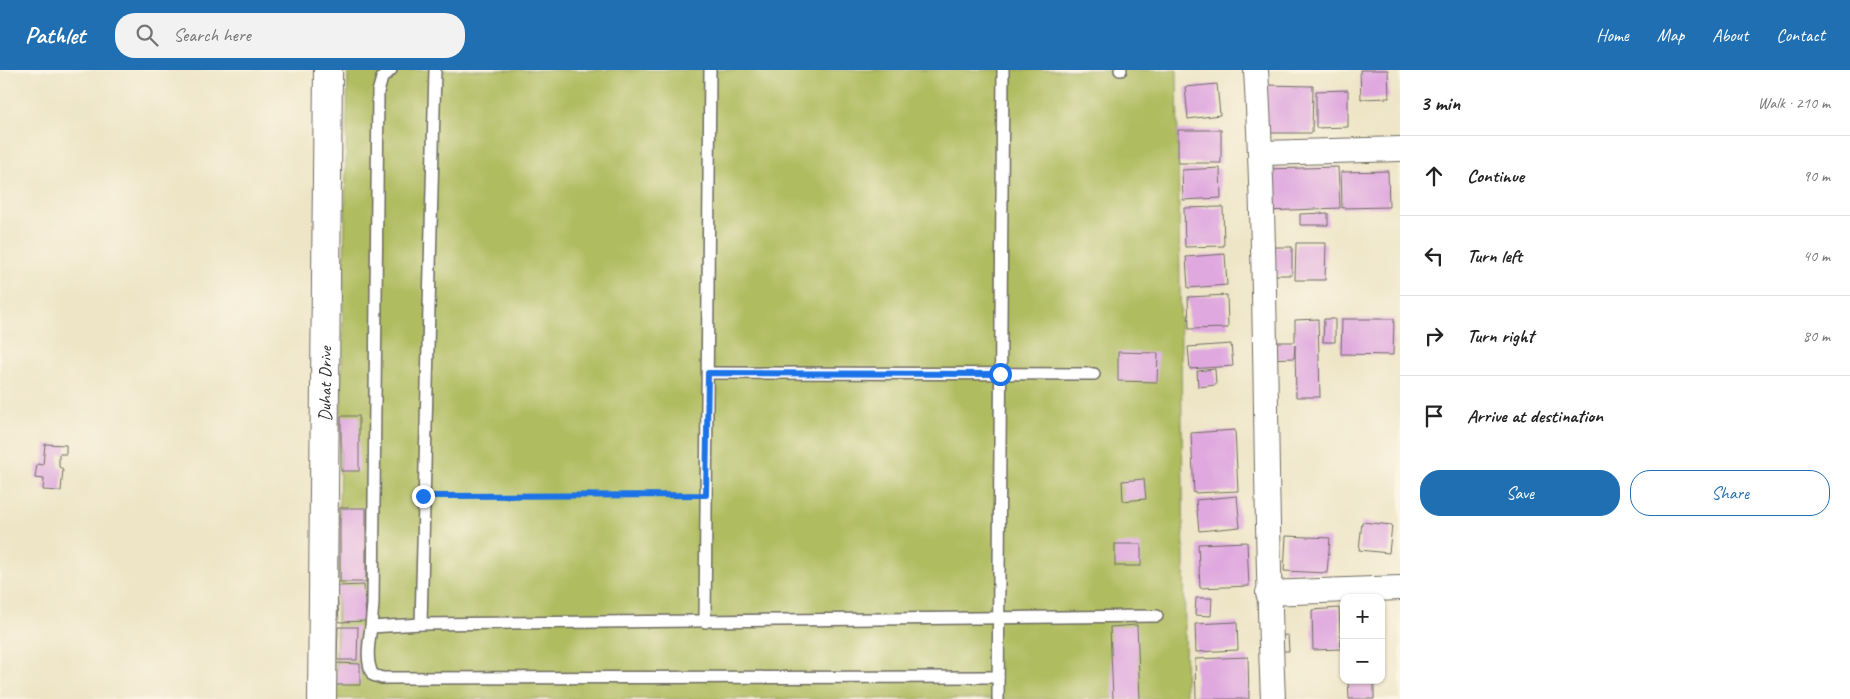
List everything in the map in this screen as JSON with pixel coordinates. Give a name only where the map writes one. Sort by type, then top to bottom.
[{"type":"street","name":"Duhat Drive","points":[[322,699],[328,70]]},
{"type":"street","points":[[1256,70],[1261,153],[1268,593],[1273,699]]},
{"type":"street","points":[[1261,153],[1400,149]]},
{"type":"street","points":[[1268,593],[1400,588]]},
{"type":"lane","points":[[391,70],[382,78],[378,92],[373,604],[368,662],[373,675],[382,678],[998,677]]},
{"type":"lane","points":[[421,624],[435,70]]},
{"type":"lane","points":[[705,622],[710,70]]},
{"type":"lane","points":[[998,699],[1003,70]]},
{"type":"lane","points":[[708,373],[1094,374]]},
{"type":"lane","points":[[370,626],[1157,616]]},
{"type":"path","points":[[423,496],[706,495]]},
{"type":"green space","points":[[348,70],[1177,70],[1186,699],[335,699]]},
{"type":"building","points":[[1360,70],[1388,70],[1389,98],[1361,99]]},
{"type":"building","points":[[1217,84],[1220,115],[1188,119],[1185,87]]},
{"type":"building","points":[[1264,85],[1313,86],[1312,133],[1264,133]]},
{"type":"building","points":[[1348,90],[1348,127],[1316,128],[1316,91]]},
{"type":"building","points":[[1178,130],[1221,130],[1221,163],[1178,163]]},
{"type":"building","points":[[1338,167],[1340,208],[1267,211],[1266,169]]},
{"type":"building","points":[[1220,168],[1221,198],[1183,200],[1182,170]]},
{"type":"building","points":[[1388,171],[1389,207],[1342,208],[1341,172]]},
{"type":"building","points":[[1223,207],[1224,246],[1185,247],[1184,208]]},
{"type":"building","points":[[1328,213],[1328,225],[1300,225],[1300,214]]},
{"type":"building","points":[[1296,243],[1326,243],[1325,280],[1295,280]]},
{"type":"building","points":[[1266,247],[1292,247],[1292,275],[1266,275]]},
{"type":"building","points":[[1225,254],[1227,285],[1188,288],[1186,257]]},
{"type":"building","points":[[1227,295],[1228,328],[1189,329],[1188,297]]},
{"type":"building","points":[[1318,319],[1320,397],[1296,397],[1295,345],[1294,358],[1265,359],[1265,342],[1295,342],[1295,320]]},
{"type":"building","points":[[1324,319],[1335,319],[1335,342],[1323,342]]},
{"type":"building","points":[[1342,319],[1394,319],[1393,355],[1341,354]]},
{"type":"building","points":[[1231,344],[1233,366],[1190,369],[1188,347]]},
{"type":"building","points":[[1118,352],[1158,353],[1157,382],[1118,381]]},
{"type":"building","points":[[1215,369],[1216,385],[1198,387],[1197,371]]},
{"type":"building","points":[[341,416],[359,416],[359,471],[341,471]]},
{"type":"building","points":[[1235,430],[1238,491],[1194,493],[1191,433]]},
{"type":"building","points":[[45,444],[66,445],[66,454],[59,454],[59,467],[63,469],[61,491],[43,490],[44,479],[35,478],[37,464],[43,465]]},
{"type":"building","points":[[1144,479],[1146,499],[1123,501],[1122,481]]},
{"type":"building","points":[[1237,496],[1240,527],[1199,531],[1196,500]]},
{"type":"building","points":[[340,508],[366,508],[366,582],[340,582]]},
{"type":"building","points":[[1362,522],[1392,525],[1389,553],[1359,550]]},
{"type":"building","points":[[1286,536],[1330,538],[1327,573],[1284,571]]},
{"type":"building","points":[[1247,542],[1249,586],[1200,588],[1198,544]]},
{"type":"building","points":[[1115,544],[1141,544],[1141,566],[1115,566]]},
{"type":"building","points":[[364,585],[366,621],[339,622],[337,586]]},
{"type":"building","points":[[1196,598],[1212,598],[1211,616],[1195,615]]},
{"type":"building","points":[[1339,608],[1340,649],[1313,650],[1312,610]]},
{"type":"building","points":[[1237,622],[1238,650],[1196,652],[1195,624]]},
{"type":"building","points":[[1137,625],[1140,699],[1113,699],[1110,627]]},
{"type":"building","points":[[338,627],[358,627],[357,660],[337,660]]},
{"type":"building","points":[[1288,635],[1289,651],[1277,651],[1277,636]]},
{"type":"building","points":[[1248,657],[1249,699],[1196,699],[1195,659]]},
{"type":"building","points":[[337,663],[360,664],[360,685],[336,685]]},
{"type":"building","points":[[1348,684],[1374,684],[1374,699],[1349,699]]},
{"type":"route","points":[[423,496],[706,495],[708,373],[1000,374]]}]
